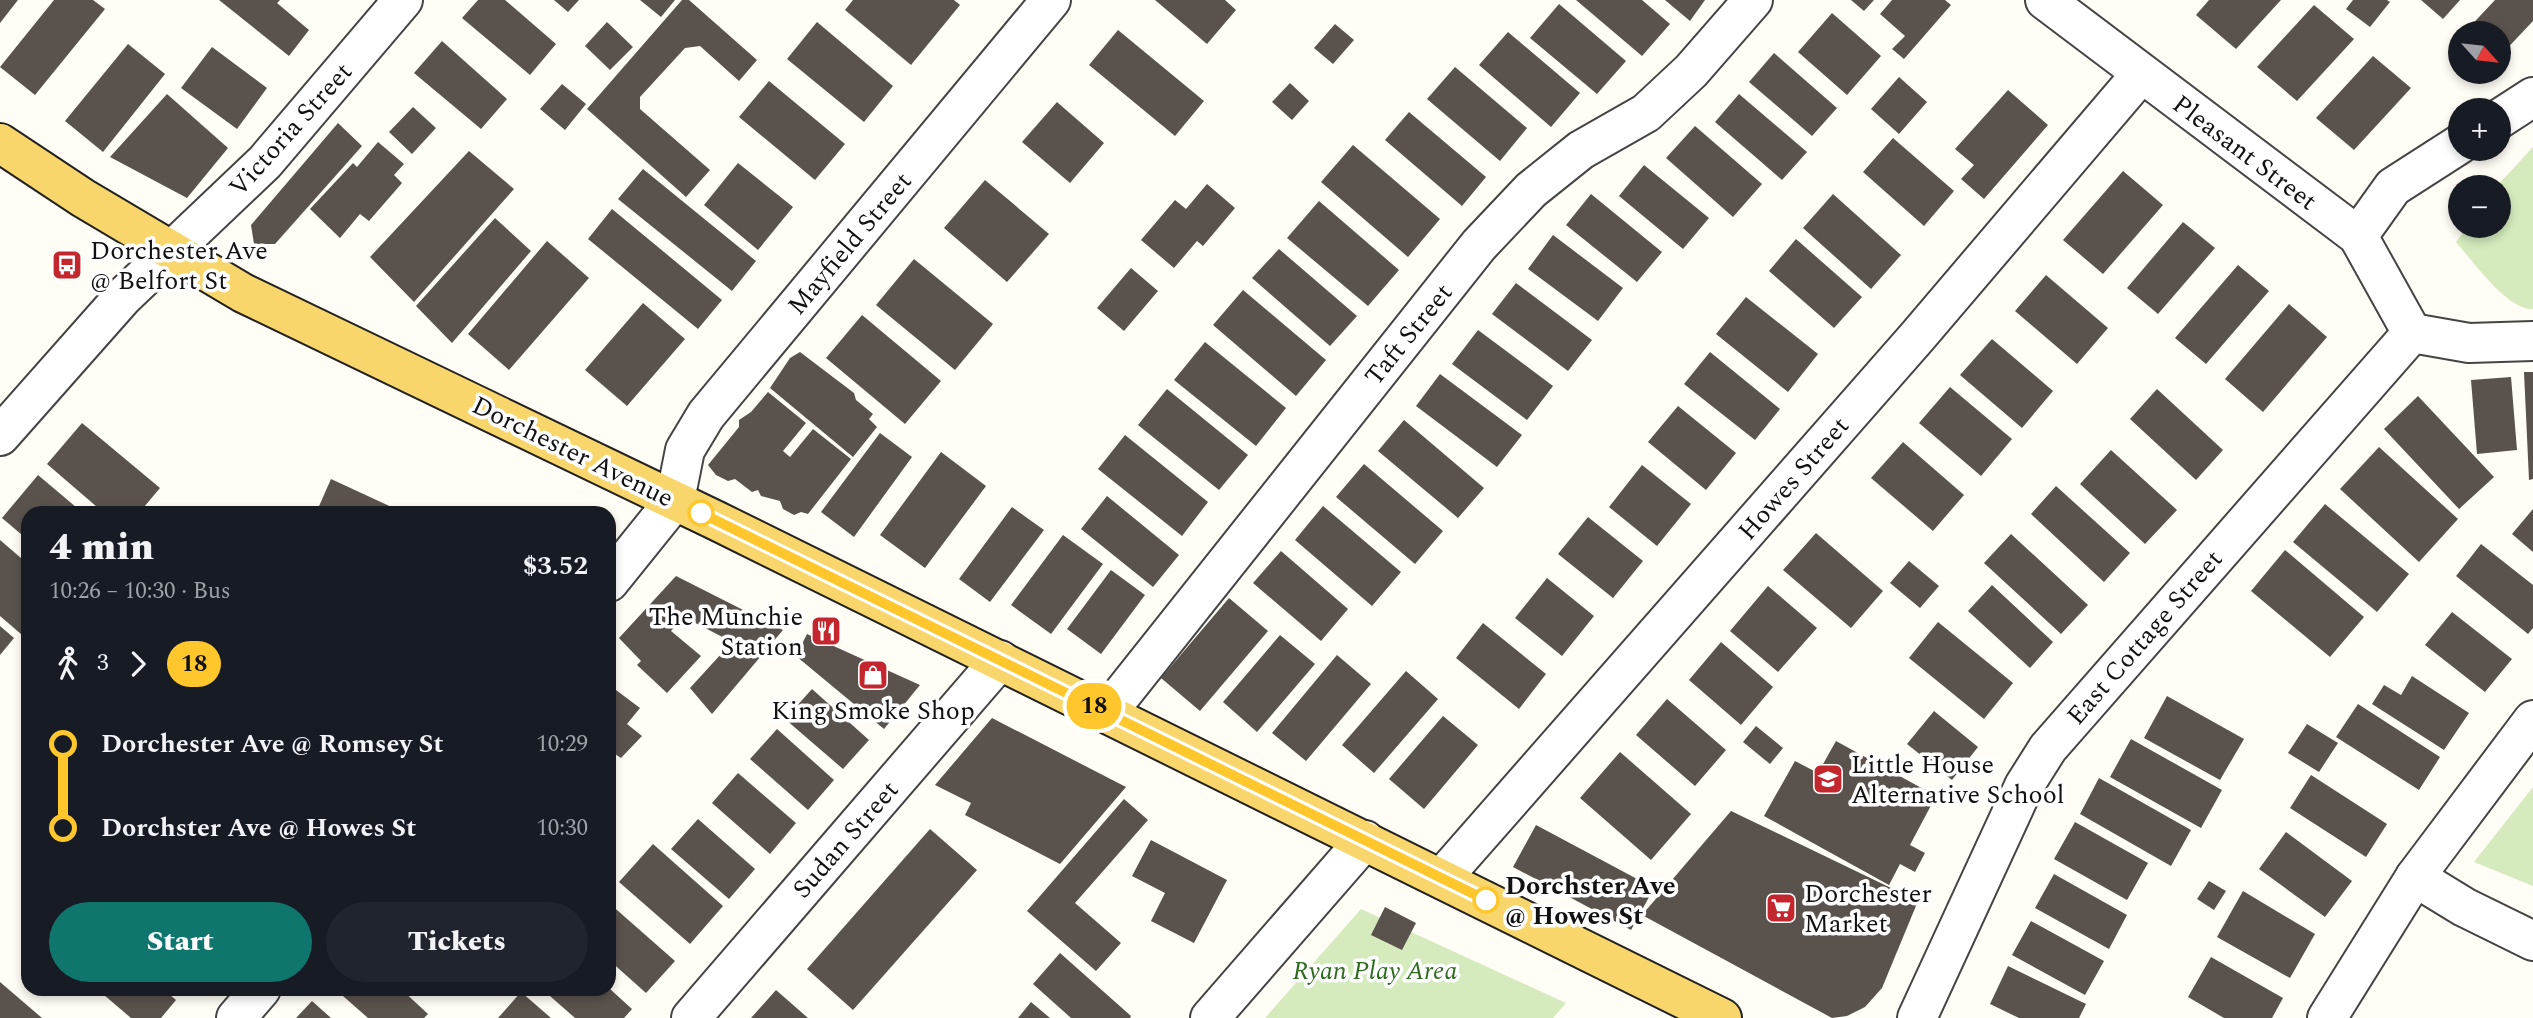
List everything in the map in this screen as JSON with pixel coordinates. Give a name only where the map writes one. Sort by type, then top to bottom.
[{"type":"main road","name":"Dorchester Avenue","points":[[0,143],[169,251],[243,293],[675,500],[1722,1018]]},
{"type":"street","name":"Victoria Street","points":[[0,436],[114,307],[169,251],[265,162],[403,0]]},
{"type":"street","name":"Mayfield Street","points":[[675,500],[685,450],[706,415],[1051,0]]},
{"type":"street","name":"Taft Street","points":[[1107,713],[1479,246],[1531,190],[1581,150],[1646,113],[1691,71],[1753,0]]},
{"type":"street","name":"Pleasant Street","points":[[2045,0],[2358,236],[2412,333]]},
{"type":"street","name":"Howes Street","points":[[1441,877],[1917,337],[2141,74]]},
{"type":"street","points":[[2511,111],[2533,97]]},
{"type":"street","points":[[2358,236],[2393,187],[2448,152]]},
{"type":"street","points":[[2412,333],[2469,344],[2533,341]]},
{"type":"street","name":"East Cottage Street","points":[[1917,1018],[2024,786],[2049,748],[2412,333]]},
{"type":"street","points":[[616,573],[675,500]]},
{"type":"street","name":"Sudan Street","points":[[691,1018],[1000,660]]},
{"type":"street","points":[[2327,1018],[2415,877],[2533,720]]},
{"type":"street","points":[[1210,1018],[1365,840]]},
{"type":"street","points":[[2415,877],[2464,907],[2533,941]]},
{"type":"street","points":[[236,1018],[255,996]]},
{"type":"green space","points":[[2533,147],[2533,309],[2513,302],[2502,293],[2456,242],[2459,238],[2511,238],[2511,175],[2507,175]]},
{"type":"green space","points":[[2533,787],[2533,886],[2474,862]]},
{"type":"green space","name":"Ryan Play Area","points":[[1361,909],[1566,1003],[1553,1018],[1265,1018]]},
{"type":"building","points":[[0,0],[18,0],[0,23]]},
{"type":"building","points":[[54,0],[93,0],[105,9],[35,95],[0,67]]},
{"type":"building","points":[[219,0],[280,0],[277,3],[309,30],[289,56]]},
{"type":"building","points":[[478,0],[505,0],[556,44],[530,75],[462,18]]},
{"type":"building","points":[[554,0],[579,0],[568,12]]},
{"type":"building","points":[[640,0],[675,0],[661,17]]},
{"type":"building","points":[[682,0],[689,0],[757,60],[739,81],[700,46],[685,48],[640,97],[640,109],[710,170],[686,197],[587,109]]},
{"type":"building","points":[[853,0],[954,0],[960,5],[911,65],[845,10]]},
{"type":"building","points":[[1155,0],[1225,0],[1236,10],[1207,44]]},
{"type":"building","points":[[1576,0],[1642,0],[1670,24],[1642,56]]},
{"type":"building","points":[[1665,0],[1705,0],[1690,21]]},
{"type":"building","points":[[1851,0],[1874,0],[1864,11]]},
{"type":"building","points":[[1892,0],[1945,0],[1951,5],[1904,59],[1892,49],[1905,36],[1880,14]]},
{"type":"building","points":[[2209,0],[2281,0],[2236,49],[2196,15]]},
{"type":"building","points":[[2353,0],[2390,2],[2370,27],[2346,9]]},
{"type":"building","points":[[2421,0],[2460,0],[2443,19]]},
{"type":"building","points":[[2495,0],[2533,0],[2533,21],[2511,44],[2511,21],[2475,21]]},
{"type":"building","points":[[1559,4],[1626,61],[1597,94],[1530,38]]},
{"type":"building","points":[[2314,5],[2354,39],[2297,101],[2257,67]]},
{"type":"building","points":[[1832,13],[1881,56],[1847,95],[1798,52]]},
{"type":"building","points":[[607,22],[633,47],[610,70],[585,46]]},
{"type":"building","points":[[817,22],[893,86],[864,122],[787,59]]},
{"type":"building","points":[[1335,24],[1354,40],[1333,64],[1314,48]]},
{"type":"building","points":[[1118,30],[1204,101],[1175,136],[1089,65]]},
{"type":"building","points":[[1508,32],[1580,93],[1551,127],[1479,65]]},
{"type":"building","points":[[442,41],[507,99],[481,129],[414,73]]},
{"type":"building","points":[[128,44],[165,74],[103,152],[65,121]]},
{"type":"building","points":[[212,47],[267,88],[237,129],[181,88]]},
{"type":"building","points":[[1774,53],[1837,108],[1812,136],[1749,82]]},
{"type":"building","points":[[2373,56],[2411,88],[2354,150],[2316,118]]},
{"type":"building","points":[[1455,67],[1527,128],[1500,161],[1427,99]]},
{"type":"building","points":[[1899,77],[1927,102],[1899,134],[1871,109]]},
{"type":"building","points":[[769,81],[845,144],[815,180],[739,117]]},
{"type":"building","points":[[1290,83],[1309,101],[1292,120],[1272,102]]},
{"type":"building","points":[[562,84],[586,104],[565,130],[540,109]]},
{"type":"building","points":[[2008,90],[2048,125],[1984,199],[1961,179],[1974,165],[1955,149]]},
{"type":"building","points":[[167,94],[228,148],[187,198],[110,157]]},
{"type":"building","points":[[1739,94],[1807,152],[1782,180],[1715,122]]},
{"type":"building","points":[[1057,102],[1104,143],[1070,183],[1022,142]]},
{"type":"building","points":[[413,107],[436,128],[412,154],[389,132]]},
{"type":"building","points":[[1409,112],[1486,177],[1462,206],[1385,140]]},
{"type":"building","points":[[338,123],[362,146],[275,244],[254,244],[251,225]]},
{"type":"building","points":[[1695,126],[1762,184],[1733,217],[1666,158]]},
{"type":"building","points":[[1893,138],[1954,191],[1924,226],[1863,172]]},
{"type":"building","points":[[378,142],[404,164],[394,175],[402,183],[369,221],[360,214],[340,238],[310,209],[353,163],[357,167]]},
{"type":"building","points":[[1353,145],[1440,219],[1408,257],[1321,182]]},
{"type":"building","points":[[469,151],[514,189],[414,302],[370,257]]},
{"type":"building","points":[[738,163],[793,207],[758,250],[704,205]]},
{"type":"building","points":[[1644,165],[1709,218],[1683,249],[1619,196]]},
{"type":"building","points":[[643,169],[756,261],[732,291],[618,199]]},
{"type":"building","points":[[2123,171],[2163,205],[2103,274],[2063,240]]},
{"type":"building","points":[[985,180],[1049,234],[1007,282],[944,228]]},
{"type":"building","points":[[1207,184],[1235,208],[1203,246],[1197,241],[1174,268],[1141,240],[1175,200],[1186,209]]},
{"type":"building","points":[[1591,194],[1662,252],[1637,282],[1566,225]]},
{"type":"building","points":[[1833,194],[1901,255],[1871,289],[1803,228]]},
{"type":"building","points":[[1319,201],[1399,270],[1368,306],[1287,238]]},
{"type":"building","points":[[612,209],[722,300],[698,329],[588,239]]},
{"type":"building","points":[[495,218],[531,251],[452,343],[416,306]]},
{"type":"building","points":[[2183,222],[2215,248],[2158,314],[2127,288]]},
{"type":"building","points":[[1553,235],[1623,288],[1598,321],[1528,269]]},
{"type":"building","points":[[1796,239],[1862,297],[1834,328],[1769,271]]},
{"type":"building","points":[[547,241],[589,278],[509,370],[468,334]]},
{"type":"building","points":[[1279,249],[1357,316],[1330,346],[1252,278]]},
{"type":"building","points":[[914,259],[993,324],[955,370],[876,305]]},
{"type":"building","points":[[2238,265],[2269,291],[2206,364],[2175,338]]},
{"type":"building","points":[[1131,268],[1158,291],[1124,331],[1097,308]]},
{"type":"building","points":[[2046,275],[2108,328],[2077,364],[2015,311]]},
{"type":"building","points":[[1516,283],[1592,340],[1568,371],[1492,314]]},
{"type":"building","points":[[1243,290],[1326,360],[1296,396],[1213,325]]},
{"type":"building","points":[[1746,297],[1818,354],[1788,392],[1716,334]]},
{"type":"building","points":[[643,303],[685,339],[627,406],[585,370]]},
{"type":"building","points":[[2289,304],[2327,337],[2263,412],[2225,379]]},
{"type":"building","points":[[862,315],[941,381],[905,424],[826,358]]},
{"type":"building","points":[[1478,330],[1553,386],[1527,420],[1452,364]]},
{"type":"building","points":[[1992,339],[2053,391],[2022,428],[1960,375]]},
{"type":"building","points":[[1205,342],[1286,408],[1256,446],[1174,380]]},
{"type":"building","points":[[800,352],[854,393],[856,400],[873,414],[869,419],[877,427],[853,457],[770,388],[790,358]]},
{"type":"building","points":[[1710,352],[1780,409],[1755,440],[1684,384]]},
{"type":"building","points":[[2524,372],[2533,372],[2533,479],[2529,480]]},
{"type":"building","points":[[1440,374],[1522,435],[1497,467],[1416,406]]},
{"type":"building","points":[[2511,377],[2517,450],[2477,454],[2471,380]]},
{"type":"building","points":[[1950,387],[2012,439],[1981,476],[1919,423]]},
{"type":"building","points":[[1167,389],[1248,455],[1219,490],[1138,425]]},
{"type":"building","points":[[2157,389],[2223,450],[2196,480],[2130,419]]},
{"type":"building","points":[[768,392],[806,423],[783,451],[790,457],[813,429],[851,459],[808,514],[801,512],[794,515],[783,509],[780,501],[761,496],[758,490],[752,492],[735,479],[728,481],[716,475],[708,465],[739,427],[739,420],[751,412]]},
{"type":"building","points":[[2418,396],[2494,477],[2459,509],[2384,429]]},
{"type":"building","points":[[1678,406],[1736,453],[1706,490],[1648,442]]},
{"type":"building","points":[[1404,420],[1484,488],[1458,518],[1378,451]]},
{"type":"building","points":[[82,423],[160,488],[145,506],[96,506],[47,464]]},
{"type":"building","points":[[880,433],[912,457],[854,537],[821,512]]},
{"type":"building","points":[[1125,435],[1208,502],[1182,536],[1098,469]]},
{"type":"building","points":[[1903,442],[1964,495],[1933,531],[1871,478]]},
{"type":"building","points":[[2379,447],[2458,519],[2419,562],[2340,489]]},
{"type":"building","points":[[2111,450],[2177,510],[2145,544],[2080,484]]},
{"type":"building","points":[[941,452],[986,486],[925,568],[880,535]]},
{"type":"building","points":[[1364,464],[1443,531],[1415,564],[1336,497]]},
{"type":"building","points":[[1642,465],[1691,504],[1657,546],[1609,507]]},
{"type":"building","points":[[38,475],[75,506],[21,506],[21,534],[2,518]]},
{"type":"building","points":[[331,479],[389,506],[319,506]]},
{"type":"building","points":[[2056,486],[2130,553],[2104,582],[2031,514]]},
{"type":"building","points":[[1107,496],[1179,555],[1153,587],[1081,529]]},
{"type":"building","points":[[2325,504],[2409,574],[2377,612],[2293,542]]},
{"type":"building","points":[[1323,506],[1401,572],[1372,606],[1295,540]]},
{"type":"building","points":[[1012,507],[1044,530],[990,602],[959,579]]},
{"type":"building","points":[[2533,509],[2533,552],[2512,534]]},
{"type":"building","points":[[1588,517],[1643,561],[1613,598],[1558,554]]},
{"type":"building","points":[[1816,533],[1883,591],[1851,628],[1783,570]]},
{"type":"building","points":[[2011,534],[2088,605],[2061,634],[1984,563]]},
{"type":"building","points":[[1063,535],[1103,564],[1051,634],[1011,605]]},
{"type":"building","points":[[0,540],[21,558],[21,634],[0,616]]},
{"type":"building","points":[[2481,544],[2533,585],[2533,628],[2528,634],[2456,576]]},
{"type":"building","points":[[2285,550],[2364,617],[2330,657],[2251,591]]},
{"type":"building","points":[[1281,551],[1348,609],[1321,641],[1253,583]]},
{"type":"building","points":[[1909,561],[1939,586],[1920,608],[1890,583]]},
{"type":"building","points":[[1111,570],[1145,595],[1101,654],[1067,629]]},
{"type":"building","points":[[676,576],[783,630],[712,714],[690,688],[732,642],[684,617],[671,631],[701,656],[667,693],[637,665],[641,661],[619,638]]},
{"type":"building","points":[[1547,578],[1594,616],[1562,656],[1515,618]]},
{"type":"building","points":[[1992,585],[2053,642],[2030,668],[1968,611]]},
{"type":"building","points":[[1768,586],[1817,628],[1778,672],[1730,631]]},
{"type":"building","points":[[1229,598],[1268,631],[1200,711],[1161,678]]},
{"type":"building","points":[[2452,612],[2512,659],[2485,692],[2425,645]]},
{"type":"building","points":[[1938,622],[2013,683],[1984,719],[1909,658]]},
{"type":"building","points":[[1483,623],[1546,674],[1519,709],[1456,658]]},
{"type":"building","points":[[0,626],[14,638],[0,655]]},
{"type":"building","points":[[807,634],[920,685],[884,729],[796,656]]},
{"type":"building","points":[[1280,635],[1315,664],[1257,732],[1223,702]]},
{"type":"building","points":[[1721,642],[1773,687],[1741,725],[1689,680]]},
{"type":"building","points":[[1337,655],[1371,684],[1306,761],[1272,733]]},
{"type":"building","points":[[1406,671],[1438,699],[1374,773],[1342,745]]},
{"type":"building","points":[[2412,676],[2469,713],[2444,750],[2372,704],[2384,685],[2401,695]]},
{"type":"building","points":[[812,689],[869,740],[843,769],[785,719]]},
{"type":"building","points":[[616,690],[640,708],[627,724],[642,736],[621,758],[616,755]]},
{"type":"building","points":[[2167,696],[2244,739],[2220,780],[2144,738]]},
{"type":"building","points":[[1667,699],[1726,750],[1695,786],[1636,735]]},
{"type":"building","points":[[2358,704],[2440,757],[2419,790],[2336,737]]},
{"type":"building","points":[[1934,711],[1978,747],[1952,780],[1907,744]]},
{"type":"building","points":[[1443,716],[1478,745],[1424,809],[1389,779]]},
{"type":"building","points":[[992,718],[1126,787],[1060,864],[965,815],[971,803],[935,785]]},
{"type":"building","points":[[2307,724],[2338,743],[2319,772],[2288,753]]},
{"type":"building","points":[[1756,726],[1783,748],[1770,764],[1743,742]]},
{"type":"building","points":[[777,729],[834,780],[808,810],[750,759]]},
{"type":"building","points":[[2131,739],[2222,790],[2201,828],[2110,777]]},
{"type":"building","points":[[1836,741],[1936,796],[1910,845],[1925,853],[1915,872],[1900,864],[1889,885],[1764,816],[1795,761],[1818,773]]},
{"type":"building","points":[[1620,752],[1691,814],[1651,860],[1580,798]]},
{"type":"building","points":[[738,773],[796,823],[770,854],[712,803]]},
{"type":"building","points":[[2311,775],[2387,824],[2366,857],[2290,808]]},
{"type":"building","points":[[2099,778],[2191,830],[2171,866],[2080,814]]},
{"type":"building","points":[[1124,799],[1148,820],[1075,903],[1121,943],[1096,971],[1027,911]]},
{"type":"building","name":"Dorchester Market","points":[[1731,811],[1918,901],[1882,988],[1865,1007],[1847,1016],[1832,1018],[1642,915]]},
{"type":"building","points":[[698,819],[755,869],[729,899],[671,849]]},
{"type":"building","points":[[2075,822],[2148,863],[2127,900],[2054,859]]},
{"type":"building","points":[[1536,825],[1654,888],[1631,930],[1513,867]]},
{"type":"building","points":[[930,829],[977,870],[853,1010],[807,969]]},
{"type":"building","points":[[2286,832],[2352,881],[2325,917],[2259,869]]},
{"type":"building","points":[[1151,840],[1227,880],[1194,943],[1151,921],[1165,893],[1132,876]]},
{"type":"building","points":[[653,844],[723,906],[690,944],[619,882]]},
{"type":"building","points":[[2054,874],[2127,915],[2109,949],[2035,908]]},
{"type":"building","points":[[2209,881],[2226,891],[2214,910],[2197,899]]},
{"type":"building","points":[[2243,891],[2315,934],[2290,978],[2217,937]]},
{"type":"building","points":[[1385,907],[1416,923],[1402,950],[1371,935]]},
{"type":"building","points":[[616,909],[675,961],[646,993],[616,966]]},
{"type":"building","points":[[2031,921],[2104,961],[2085,995],[2012,955]]},
{"type":"building","points":[[1060,953],[1131,1016],[1130,1018],[1071,1018],[1033,984]]},
{"type":"building","points":[[2211,957],[2283,998],[2272,1018],[2224,1018],[2188,997]]},
{"type":"building","points":[[2008,966],[2086,1004],[2079,1018],[2019,1018],[1990,1004]]},
{"type":"building","points":[[0,982],[42,1018],[0,1018]]},
{"type":"building","points":[[776,990],[808,1018],[751,1018]]},
{"type":"building","points":[[616,994],[632,1009],[624,1018],[575,1018],[550,996]]},
{"type":"building","points":[[105,996],[171,996],[176,1000],[161,1018],[131,1018]]},
{"type":"building","points":[[343,996],[409,996],[428,1014],[424,1018],[368,1018]]},
{"type":"building","points":[[517,996],[526,996],[551,1018],[498,1018]]},
{"type":"building","points":[[312,1001],[331,1018],[296,1018]]},
{"type":"building","points":[[1031,1002],[1050,1018],[1018,1018]]},
{"type":"bus line","name":"18","points":[[701,513],[1486,900]]},
{"type":"place","name":"Dorchester Ave @ Belfort St","points":[[67,265]]},
{"type":"place","name":"The Munchie Station","points":[[826,631]]},
{"type":"place","name":"King Smoke Shop","points":[[873,675]]},
{"type":"place","name":"Little House Alternative School","points":[[1828,779]]},
{"type":"place","name":"Dorchster Ave @ Howes St","points":[[1486,900]]},
{"type":"place","name":"Dorchester Market","points":[[1781,908]]}]
